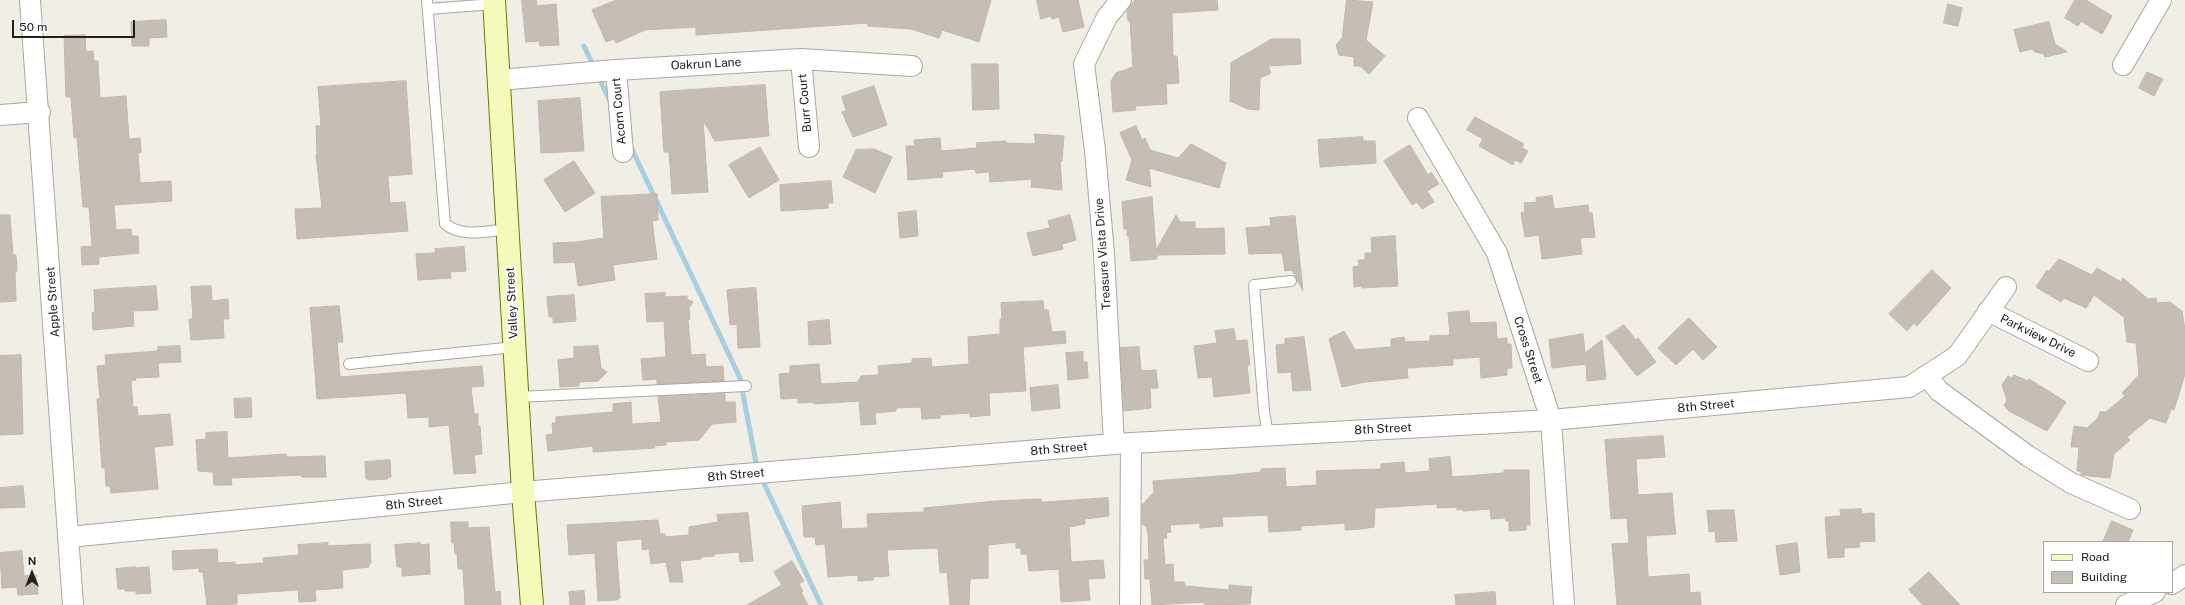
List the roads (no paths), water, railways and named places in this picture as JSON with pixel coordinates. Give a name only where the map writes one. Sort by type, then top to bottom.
[{"type":"street","name":"Apple Street","points":[[30,0],[40,112],[73,605]]},
{"type":"street","name":"Treasure Vista Drive","points":[[1121,0],[1107,17],[1084,64],[1122,444],[1130,605]]},
{"type":"street","points":[[2122,65],[2161,0]]},
{"type":"street","name":"Valley Street","points":[[494,2],[523,492],[532,605]]},
{"type":"street","name":"Oakrun Lane","points":[[499,80],[616,70],[801,59],[912,66]]},
{"type":"street","name":"Burr Court","points":[[801,59],[808,147]]},
{"type":"street","name":"Acorn Court","points":[[616,70],[623,152]]},
{"type":"street","points":[[0,115],[40,112]]},
{"type":"street","name":"Cross Street","points":[[1418,118],[1497,253],[1551,420],[1564,605]]},
{"type":"street","name":"8th Street","points":[[69,537],[523,492],[1122,444],[1551,420],[1909,388],[1957,356],[2006,287]]},
{"type":"street","name":"Parkview Drive","points":[[1988,311],[2088,361]]},
{"type":"street","points":[[1927,376],[1939,391],[2028,456],[2071,484],[2130,509]]},
{"type":"street","points":[[2173,583],[2185,575]]},
{"type":"street","points":[[2126,605],[2153,593]]},
{"type":"lane","points":[[494,2],[428,4],[445,224],[452,230],[463,233],[508,229]]},
{"type":"lane","points":[[1268,436],[1264,411],[1254,285],[1291,281]]},
{"type":"lane","points":[[349,364],[515,347]]},
{"type":"lane","points":[[518,397],[746,386]]},
{"type":"waterway","points":[[584,46],[594,67]]},
{"type":"waterway","points":[[598,76],[611,103]]},
{"type":"waterway","points":[[630,145],[740,378],[757,468]]},
{"type":"waterway","points":[[761,477],[821,605]]}]
